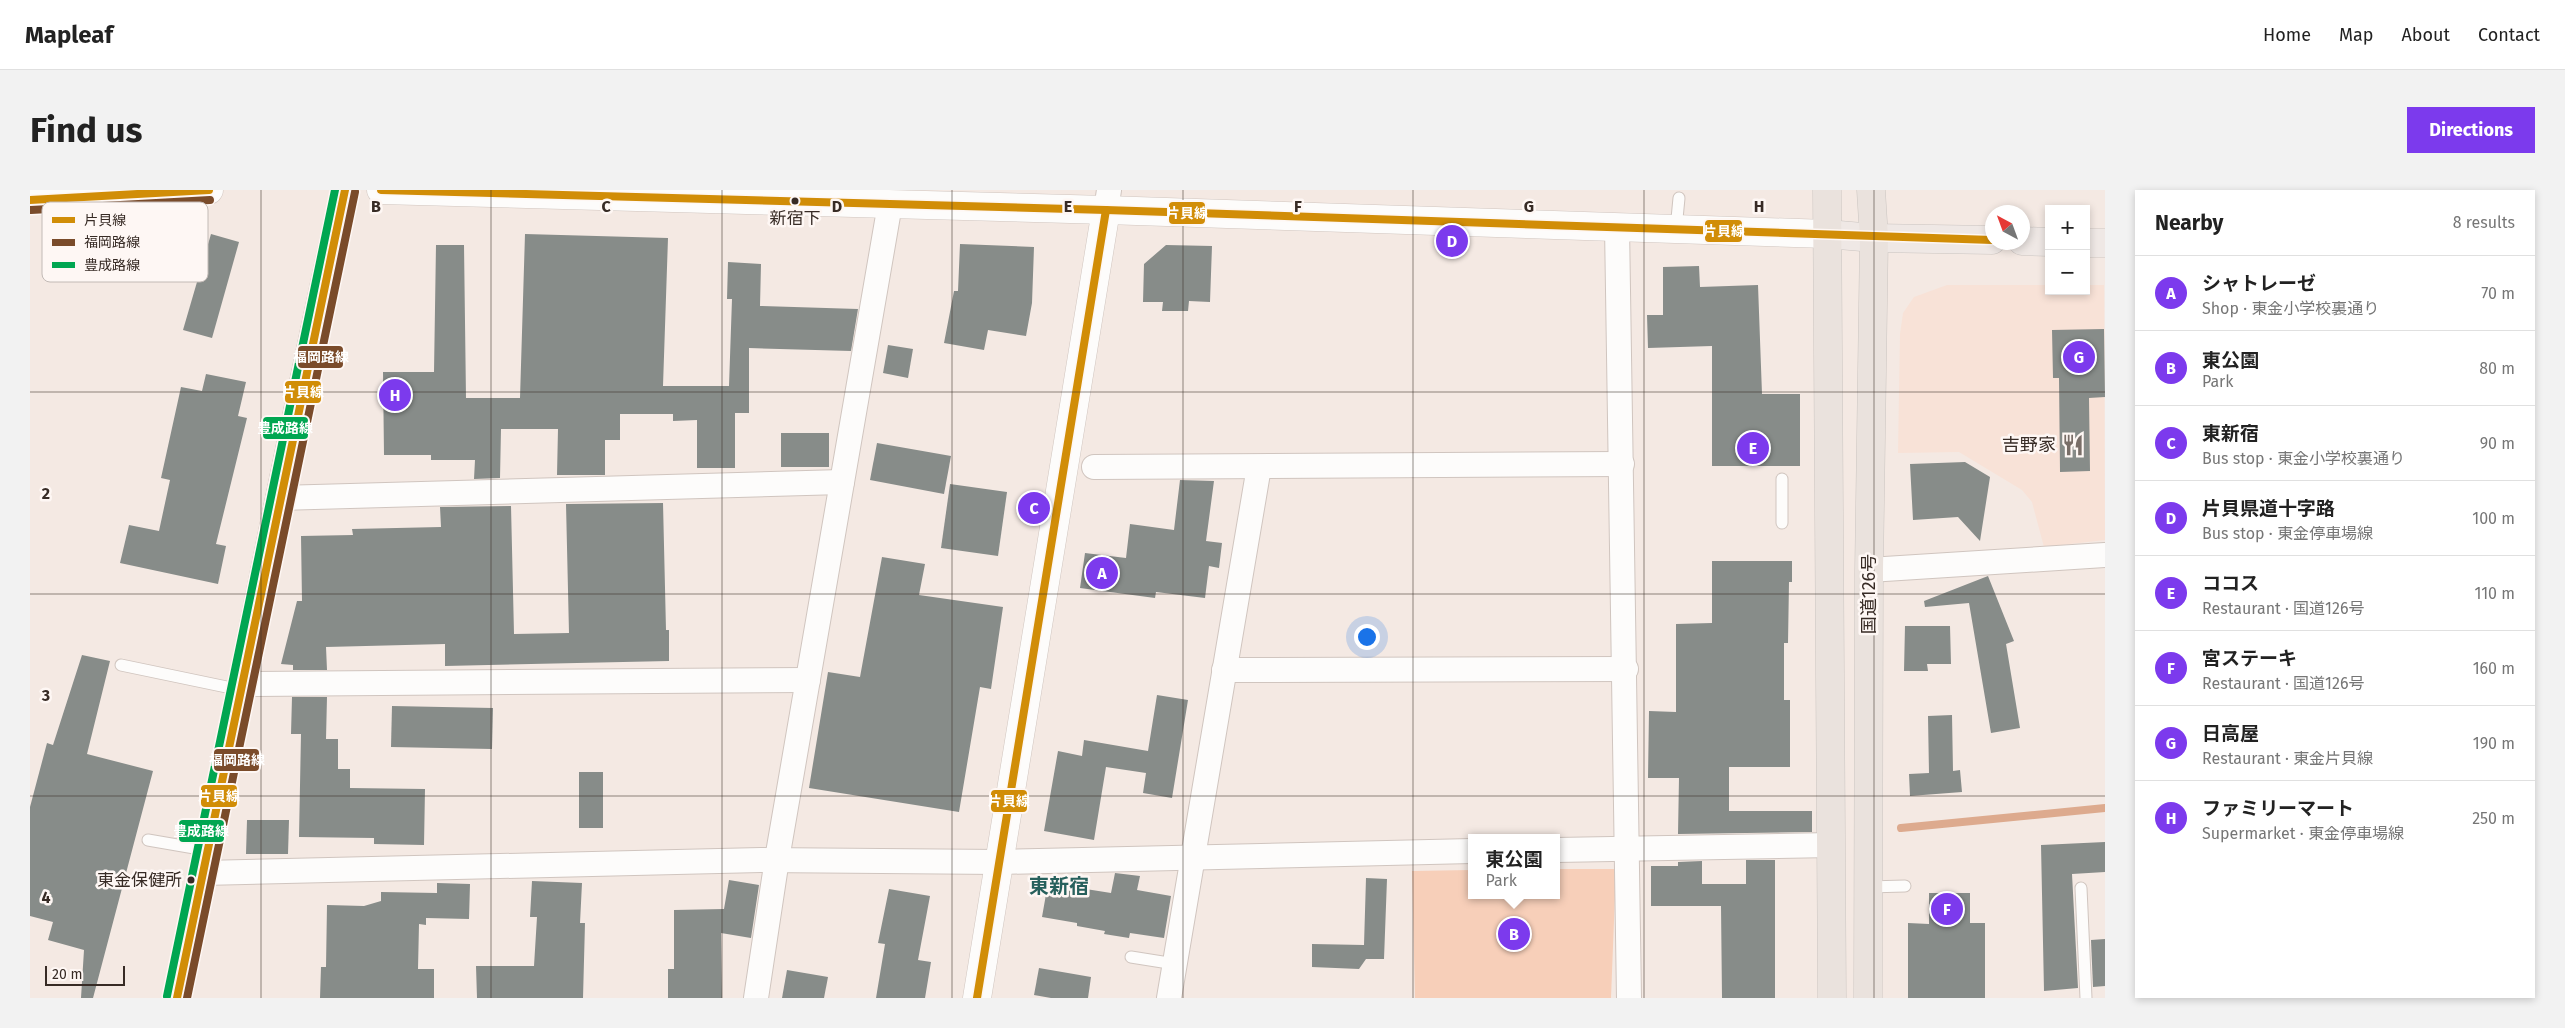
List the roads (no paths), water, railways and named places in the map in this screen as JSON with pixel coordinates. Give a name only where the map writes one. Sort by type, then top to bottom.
[{"type":"highway","points":[[1827,190],[1832,998]]},
{"type":"highway","name":"国道126号","points":[[1868,998],[1869,570],[1874,238],[1871,190]]},
{"type":"main road","points":[[30,200],[209,190]]},
{"type":"main road","points":[[176,998],[242,687],[279,498],[345,190]]},
{"type":"main road","points":[[381,190],[877,199],[1108,200],[1676,229],[1827,234],[1874,238],[1985,240]]},
{"type":"main road","points":[[977,998],[1108,200]]},
{"type":"main road","points":[[2030,241],[2045,242]]},
{"type":"main road","points":[[2090,243],[2105,243]]},
{"type":"street","points":[[756,998],[777,860],[842,482],[877,199]]},
{"type":"street","points":[[1617,226],[1626,669],[1629,998]]},
{"type":"street","points":[[1094,467],[1622,464]]},
{"type":"street","points":[[1169,998],[1259,467]]},
{"type":"street","points":[[279,498],[842,482]]},
{"type":"street","points":[[1869,570],[2105,555]]},
{"type":"street","points":[[1224,670],[1626,669]]},
{"type":"street","points":[[242,687],[808,680]]},
{"type":"street","points":[[1560,850],[1832,845]]},
{"type":"street","points":[[205,862],[777,860],[1000,862],[1193,856],[1468,852]]},
{"type":"lane","points":[[1676,229],[1680,198]]},
{"type":"lane","points":[[1782,479],[1782,523]]},
{"type":"lane","points":[[121,665],[242,687]]},
{"type":"lane","points":[[148,840],[205,862]]},
{"type":"lane","points":[[1868,888],[1905,886]]},
{"type":"lane","points":[[2082,888],[2086,998]]},
{"type":"lane","points":[[1131,957],[1175,964]]},
{"type":"waterway","points":[[1901,828],[2105,808]]},
{"type":"place","name":"新宿下","points":[[795,201]]},
{"type":"place","name":"片貝県道十字路","points":[[1452,241]]},
{"type":"place","name":"日高屋","points":[[2079,357]]},
{"type":"place","name":"ファミリーマート","points":[[395,395]]},
{"type":"place","name":"吉野家","points":[[2073,445]]},
{"type":"place","name":"ココス","points":[[1753,448]]},
{"type":"place","name":"東新宿","points":[[1034,508]]},
{"type":"place","name":"シャトレーゼ","points":[[1102,573]]},
{"type":"place","name":"東金保健所","points":[[191,880]]},
{"type":"place","name":"宮ステーキ","points":[[1947,909]]},
{"type":"place","name":"東公園","points":[[1514,934]]},
{"type":"district","name":"東新宿","points":[[1059,886]]}]
